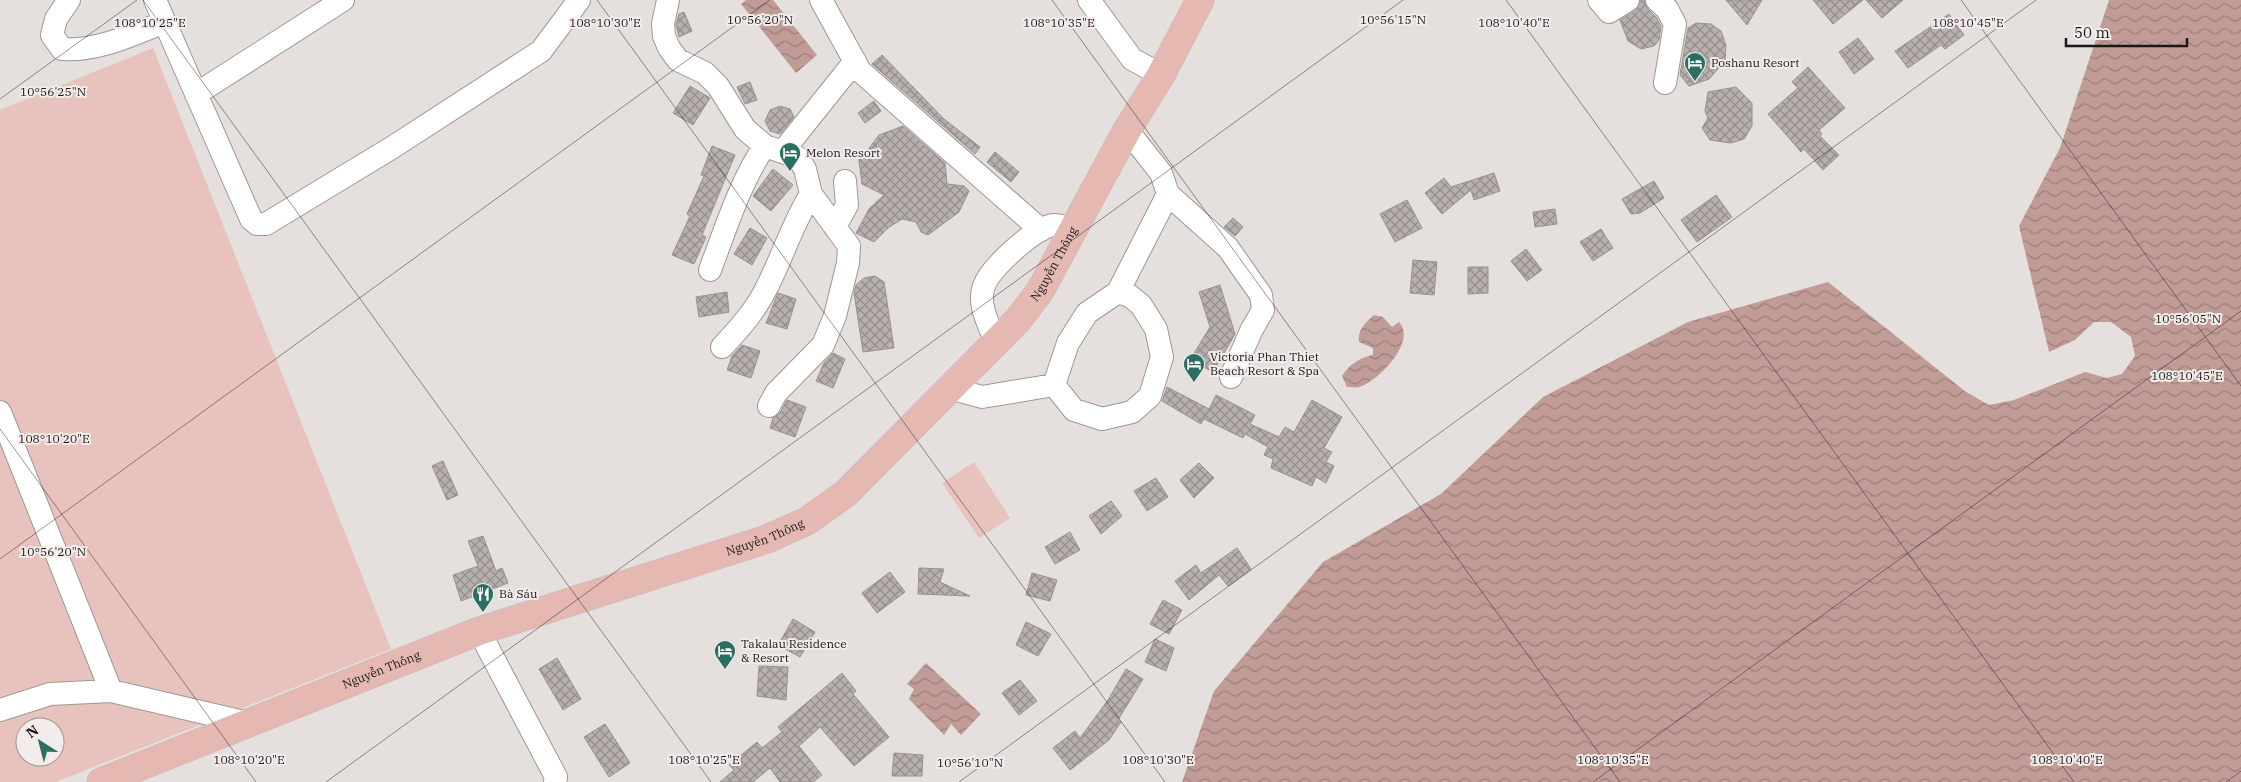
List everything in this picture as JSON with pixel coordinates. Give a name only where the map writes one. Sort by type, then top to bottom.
[{"type":"main road","name":"Nguyễn Thông","points":[[101,782],[479,631],[768,539],[806,521],[845,494],[1018,320],[1040,291],[1076,229],[1127,130],[1161,75],[1200,0]]},
{"type":"street","points":[[69,0],[56,19],[52,36],[62,49],[72,50],[111,42],[165,22]]},
{"type":"street","points":[[155,0],[250,219],[257,224],[266,224],[393,147],[541,51],[579,0]]},
{"type":"street","points":[[196,94],[343,0]]},
{"type":"street","points":[[668,0],[663,24],[664,36],[669,48],[678,60],[704,73],[711,80],[730,103],[745,129],[774,149],[797,157],[806,169],[811,194],[849,246],[848,263],[835,316],[823,345],[776,393],[769,406]]},
{"type":"street","points":[[821,0],[860,71],[1041,230]]},
{"type":"street","points":[[1088,0],[1132,59],[1161,75]]},
{"type":"street","points":[[1600,0],[1609,12],[1628,0]]},
{"type":"street","points":[[1657,0],[1667,8],[1675,24],[1665,83]]},
{"type":"street","points":[[710,270],[756,158],[774,149],[855,61]]},
{"type":"street","points":[[1054,385],[1068,343],[1087,313],[1118,292],[1168,194],[1167,186],[1161,174],[1127,130]]},
{"type":"street","points":[[836,227],[847,205],[845,181]]},
{"type":"street","points":[[722,347],[752,313],[798,214],[811,194]]},
{"type":"street","points":[[1168,194],[1228,248],[1261,296],[1263,310],[1251,331],[1231,377]]},
{"type":"street","points":[[996,342],[982,306],[984,285],[1001,262],[1027,238],[1050,225],[1076,229]]},
{"type":"street","points":[[1054,385],[1074,410],[1102,419],[1132,412],[1150,396],[1162,357],[1156,329],[1141,305],[1130,296],[1118,292]]},
{"type":"street","points":[[950,388],[982,396],[1054,385]]},
{"type":"street","points":[[0,412],[111,691]]},
{"type":"street","points":[[479,631],[559,780]]},
{"type":"street","points":[[0,710],[50,694],[111,691],[248,723]]},
{"type":"shaded area","points":[[153,48],[391,649],[56,782],[0,782],[0,110]]},
{"type":"shaded area","points":[[974,462],[1010,518],[979,538],[942,483]]},
{"type":"water","points":[[746,0],[773,0],[817,55],[796,73],[741,4]]},
{"type":"water","points":[[2109,0],[2241,0],[2241,782],[1182,782],[1214,691],[1323,562],[1441,494],[1543,397],[1688,322],[1828,282],[1966,392],[1989,405],[2014,400],[2085,372],[2107,378],[2122,374],[2135,356],[2131,337],[2111,322],[2094,322],[2075,340],[2049,352],[2019,226],[2060,148]]},
{"type":"water","points":[[1374,315],[1383,317],[1392,327],[1399,322],[1403,330],[1400,349],[1385,369],[1376,377],[1359,387],[1347,387],[1342,376],[1345,372],[1355,362],[1373,355],[1373,348],[1359,342],[1359,334],[1368,320]]},
{"type":"water","points":[[926,663],[981,714],[961,735],[951,724],[944,735],[909,699],[914,689],[907,684]]},
{"type":"building","points":[[1641,0],[1644,0],[1648,9],[1661,26],[1659,40],[1654,46],[1641,49],[1628,41],[1620,20],[1635,11]]},
{"type":"building","points":[[1726,0],[1762,0],[1747,25]]},
{"type":"building","points":[[1813,0],[1863,0],[1833,24]]},
{"type":"building","points":[[1866,0],[1903,0],[1882,18]]},
{"type":"building","points":[[684,12],[692,31],[679,37],[676,25],[679,14]]},
{"type":"building","points":[[1949,14],[1964,35],[1945,49],[1941,45],[1908,68],[1895,51]]},
{"type":"building","points":[[1696,23],[1711,24],[1721,31],[1726,45],[1725,61],[1709,79],[1689,86],[1680,75],[1688,28]]},
{"type":"building","points":[[1858,38],[1874,59],[1854,74],[1839,52]]},
{"type":"building","points":[[882,55],[944,119],[980,147],[975,154],[872,64]]},
{"type":"building","points":[[1808,67],[1845,108],[1819,130],[1822,134],[1820,136],[1839,155],[1823,170],[1804,149],[1801,152],[1768,114],[1798,88],[1792,82]]},
{"type":"building","points":[[750,82],[757,100],[745,104],[737,87]]},
{"type":"building","points":[[690,86],[710,98],[693,125],[673,113]]},
{"type":"building","points":[[1736,87],[1752,103],[1752,126],[1744,139],[1731,143],[1710,140],[1702,128],[1708,118],[1705,111],[1708,92]]},
{"type":"building","points":[[874,101],[881,111],[865,123],[858,113]]},
{"type":"building","points":[[780,106],[790,109],[794,117],[780,134],[770,131],[765,121],[770,110]]},
{"type":"building","points":[[903,126],[945,163],[947,184],[964,186],[969,191],[959,212],[928,235],[921,232],[916,222],[902,219],[888,228],[874,242],[856,233],[869,209],[884,195],[862,184],[858,153],[864,155],[879,135]]},
{"type":"building","points":[[712,146],[735,155],[702,235],[706,237],[694,264],[672,255],[690,216],[687,214],[704,176],[701,175]]},
{"type":"building","points":[[995,152],[1019,172],[1011,182],[987,162]]},
{"type":"building","points":[[773,169],[793,185],[771,211],[753,196]]},
{"type":"building","points":[[1494,173],[1500,191],[1474,200],[1471,190],[1442,214],[1425,193],[1444,178],[1451,187]]},
{"type":"building","points":[[1654,181],[1664,198],[1640,213],[1631,214],[1622,199]]},
{"type":"building","points":[[1716,195],[1732,217],[1697,242],[1681,220]]},
{"type":"building","points":[[1407,200],[1422,228],[1395,242],[1380,214]]},
{"type":"building","points":[[1555,209],[1557,224],[1535,227],[1533,212]]},
{"type":"building","points":[[1233,218],[1243,227],[1235,236],[1224,227]]},
{"type":"building","points":[[750,228],[767,238],[752,265],[734,254]]},
{"type":"building","points":[[1601,229],[1613,248],[1593,261],[1580,242]]},
{"type":"building","points":[[1526,249],[1542,270],[1527,281],[1511,261]]},
{"type":"building","points":[[1413,260],[1437,262],[1434,295],[1410,293]]},
{"type":"building","points":[[1468,267],[1488,267],[1488,293],[1468,294]]},
{"type":"building","points":[[875,276],[884,282],[894,348],[863,352],[854,293],[856,285],[864,278]]},
{"type":"building","points":[[1220,285],[1235,334],[1213,372],[1190,360],[1210,327],[1199,292]]},
{"type":"building","points":[[727,292],[729,312],[699,317],[696,297]]},
{"type":"building","points":[[778,293],[796,299],[787,329],[766,323]]},
{"type":"building","points":[[742,345],[760,351],[751,378],[727,370],[732,356]]},
{"type":"building","points":[[833,353],[845,359],[833,388],[816,381],[824,363]]},
{"type":"building","points":[[1167,387],[1209,409],[1201,424],[1162,401]]},
{"type":"building","points":[[1216,395],[1255,415],[1250,424],[1279,437],[1285,427],[1294,432],[1312,400],[1342,417],[1324,448],[1332,452],[1326,462],[1334,466],[1326,483],[1316,477],[1312,486],[1271,468],[1273,459],[1264,455],[1268,447],[1245,434],[1243,438],[1204,419]]},
{"type":"building","points":[[787,400],[806,407],[795,437],[770,428],[773,418],[780,413]]},
{"type":"building","points":[[443,461],[458,495],[447,500],[432,466]]},
{"type":"building","points":[[1199,463],[1214,478],[1194,498],[1180,480]]},
{"type":"building","points":[[1156,478],[1168,497],[1147,511],[1134,491]]},
{"type":"building","points":[[1111,501],[1122,516],[1101,534],[1089,516]]},
{"type":"building","points":[[1070,532],[1080,550],[1055,564],[1045,547]]},
{"type":"building","points":[[483,536],[496,571],[502,568],[508,583],[461,601],[453,575],[478,566],[468,541]]},
{"type":"building","points":[[1237,548],[1251,569],[1228,586],[1219,575],[1189,600],[1175,581],[1196,565],[1201,573]]},
{"type":"building","points":[[919,568],[944,569],[940,582],[970,596],[918,594]]},
{"type":"building","points":[[890,572],[905,592],[877,613],[862,593]]},
{"type":"building","points":[[1032,573],[1057,580],[1050,601],[1026,595]]},
{"type":"building","points":[[1163,600],[1182,610],[1169,634],[1150,624]]},
{"type":"building","points":[[793,619],[815,632],[800,657],[778,645]]},
{"type":"building","points":[[1026,622],[1051,634],[1038,656],[1016,645]]},
{"type":"building","points":[[1155,639],[1174,648],[1166,671],[1145,662]]},
{"type":"building","points":[[557,658],[581,699],[563,710],[539,669]]},
{"type":"building","points":[[759,666],[788,667],[786,700],[757,696]]},
{"type":"building","points":[[1126,669],[1143,679],[1118,720],[1121,722],[1109,740],[1070,770],[1053,748],[1075,731],[1080,738],[1108,700]]},
{"type":"building","points":[[842,673],[856,691],[853,694],[889,737],[854,766],[820,727],[799,746],[822,775],[813,782],[780,782],[770,768],[753,782],[720,782],[734,770],[729,765],[757,742],[762,748],[782,732],[778,727]]},
{"type":"building","points":[[1020,680],[1037,701],[1019,715],[1002,693]]},
{"type":"building","points":[[605,724],[630,763],[609,777],[584,737]]},
{"type":"building","points":[[894,753],[923,755],[922,776],[892,776]]},
{"type":"place","name":"Poshanu Resort","points":[[1695,82]]},
{"type":"place","name":"Melon Resort","points":[[790,172]]},
{"type":"place","name":"Victoria Phan Thiet Beach Resort & Spa","points":[[1194,383]]},
{"type":"place","name":"Bà Sáu","points":[[483,613]]},
{"type":"place","name":"Takalau Residence & Resort","points":[[725,670]]}]
